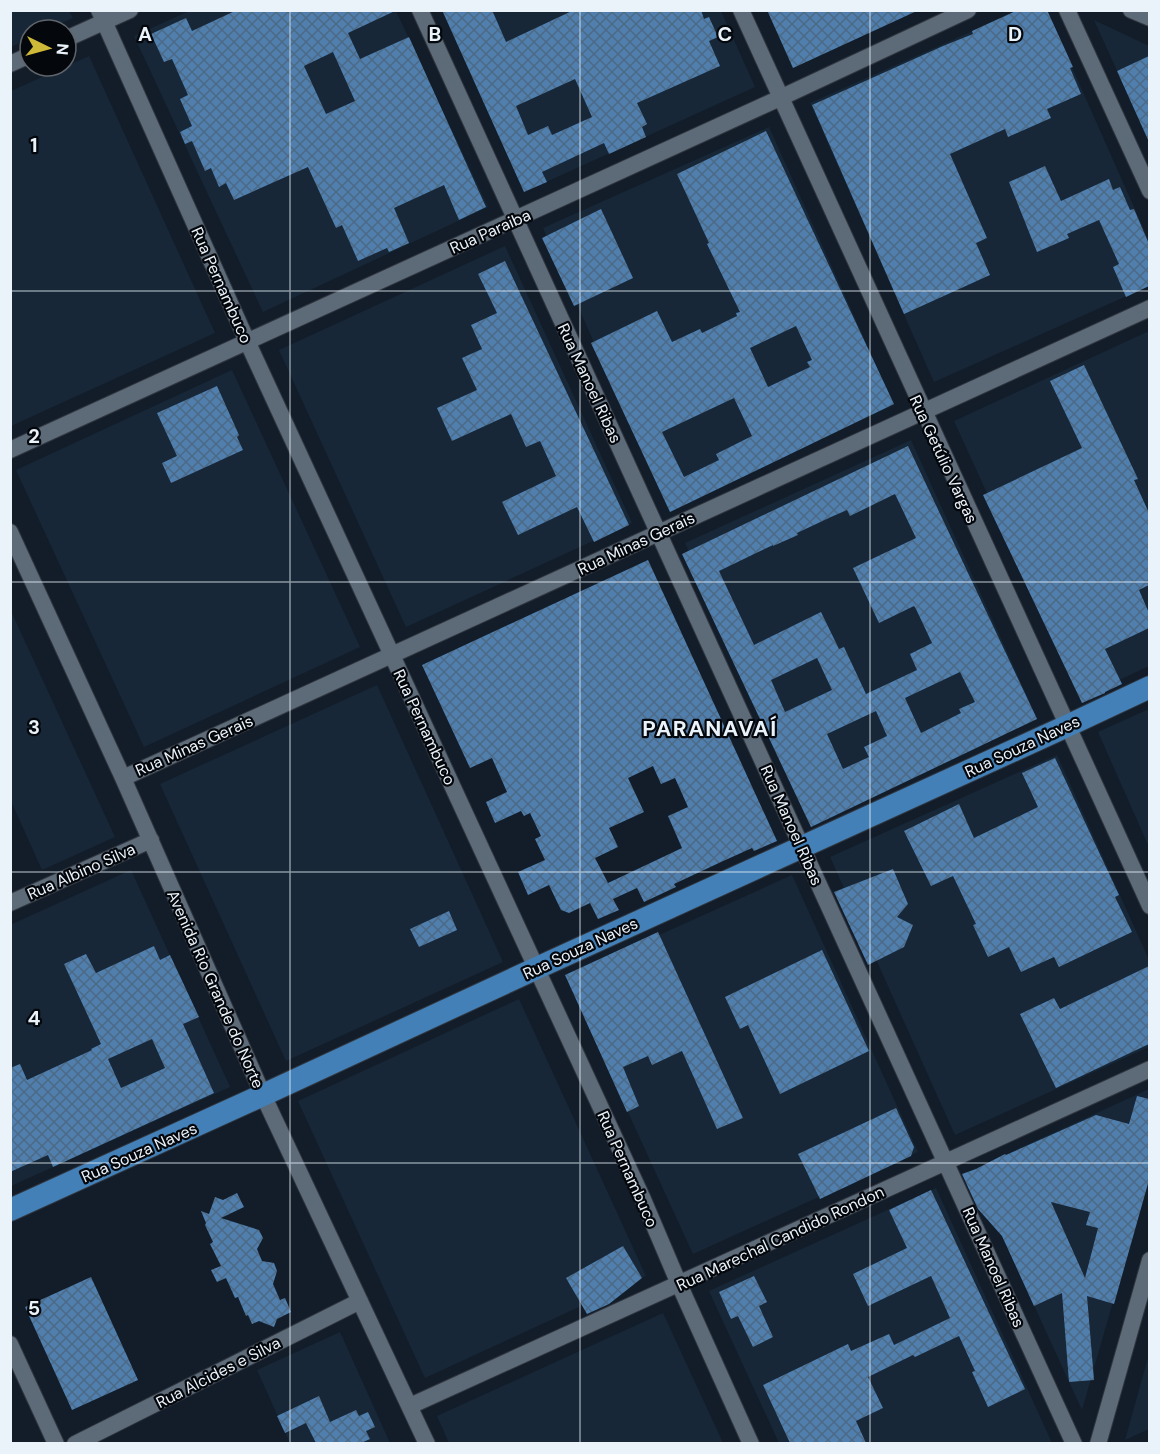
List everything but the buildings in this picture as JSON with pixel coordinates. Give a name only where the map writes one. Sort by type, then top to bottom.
[{"type":"main road","name":"Rua Souza Naves","points":[[10,1210],[1149,687]]},
{"type":"street","points":[[78,31],[102,16],[130,10]]},
{"type":"street","name":"Rua Manoel Ribas","points":[[420,10],[1074,1443]]},
{"type":"street","name":"Rua Getúlio Vargas","points":[[741,10],[1149,906]]},
{"type":"street","name":"Rua Paraiba","points":[[10,450],[968,10]]},
{"type":"street","points":[[1067,10],[1149,191]]},
{"type":"street","points":[[1131,10],[1149,18]]},
{"type":"street","name":"Rua Pernambuco","points":[[102,16],[391,656],[642,1197],[751,1443]]},
{"type":"street","name":"Rua Minas Gerais","points":[[123,778],[1149,308]]},
{"type":"street","name":"Avenida Rio Grande do Norte","points":[[10,532],[151,840],[263,1095],[427,1443]]},
{"type":"street","name":"Rua Albino Silva","points":[[10,903],[151,840]]},
{"type":"street","name":"Rua Marechal Candido Rondon","points":[[410,1406],[1149,1069]]},
{"type":"street","points":[[1098,1443],[1149,1260]]},
{"type":"street","name":"Rua Alcides e Silva","points":[[75,1443],[360,1301]]},
{"type":"street","points":[[10,1344],[56,1443]]},
{"type":"shaded area","points":[[10,11],[69,11],[73,18],[18,18],[18,44],[11,47]]},
{"type":"shaded area","points":[[189,11],[396,11],[488,207],[263,312],[134,36]]},
{"type":"shaded area","points":[[442,11],[721,11],[755,87],[524,192]]},
{"type":"shaded area","points":[[1018,11],[1047,11],[1149,241],[1149,286],[934,382],[810,103]]},
{"type":"shaded area","points":[[1094,20],[1149,46],[1149,141]]},
{"type":"shaded area","points":[[89,56],[215,333],[11,426],[11,91],[40,78],[78,78],[78,61]]},
{"type":"shaded area","points":[[769,127],[894,405],[667,506],[543,228]]},
{"type":"shaded area","points":[[505,246],[632,523],[406,627],[279,350]]},
{"type":"shaded area","points":[[1149,331],[1149,666],[1081,698],[954,421]]},
{"type":"shaded area","points":[[232,370],[360,647],[144,747],[16,470]]},
{"type":"shaded area","points":[[911,440],[1037,718],[811,821],[685,543]]},
{"type":"shaded area","points":[[10,609],[115,837],[42,870],[11,801]]},
{"type":"shaded area","points":[[377,685],[503,962],[286,1061],[160,784]]},
{"type":"shaded area","points":[[1149,709],[1149,847],[1098,732]]},
{"type":"shaded area","points":[[1057,755],[1149,960],[1149,1047],[955,1135],[830,857]]},
{"type":"shaded area","points":[[131,870],[230,1087],[11,1186],[10,925]]},
{"type":"shaded area","points":[[792,875],[918,1152],[693,1254],[566,977]]},
{"type":"shaded area","points":[[519,999],[646,1276],[425,1378],[298,1101]]},
{"type":"shaded area","points":[[1149,1089],[1149,1176],[1082,1410],[972,1170]]},
{"type":"shaded area","points":[[936,1188],[1052,1443],[779,1443],[709,1291]]},
{"type":"shaded area","points":[[663,1313],[723,1443],[449,1443],[437,1416]]},
{"type":"shaded area","points":[[340,1332],[390,1443],[290,1443],[257,1370]]},
{"type":"shaded area","points":[[1149,1354],[1149,1429],[1125,1440]]},
{"type":"district","name":"PARANAVAÍ","points":[[710,728]]}]
